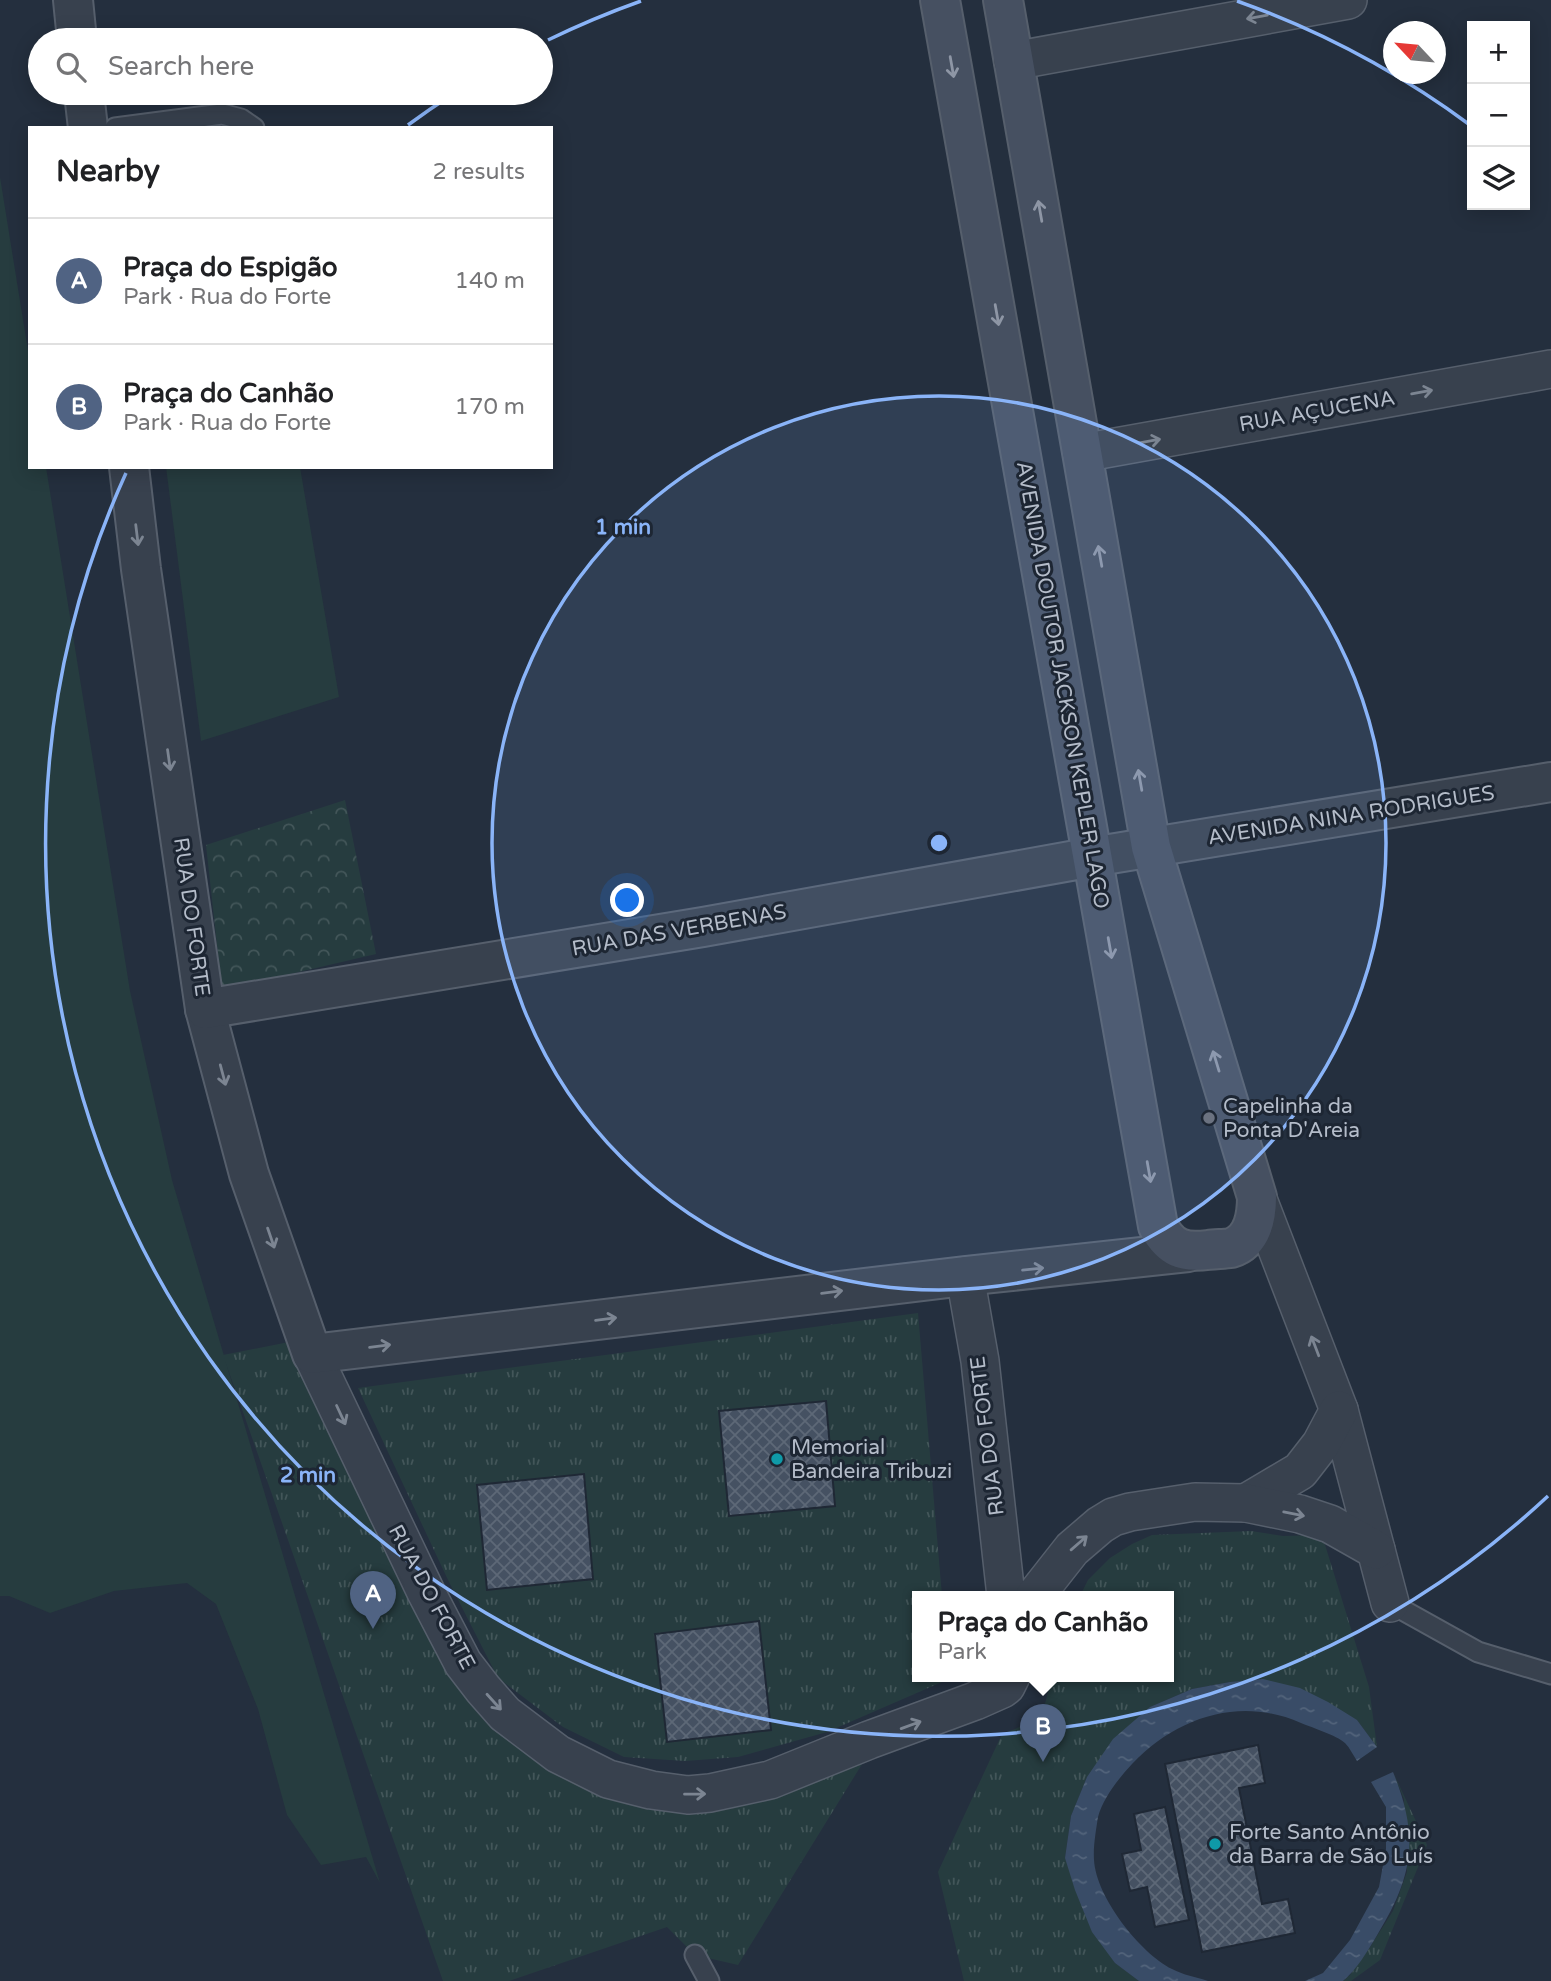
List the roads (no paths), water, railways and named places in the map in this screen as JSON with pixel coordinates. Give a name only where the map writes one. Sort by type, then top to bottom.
[{"type":"main road","name":"AVENIDA DOUTOR JACKSON KEPLER LAGO","points":[[940,0],[1158,1226],[1174,1246],[1188,1252]]},
{"type":"main road","points":[[1003,0],[1151,847],[1257,1197],[1254,1226],[1239,1244],[1230,1248],[1188,1252]]},
{"type":"main road","points":[[990,277],[1050,268]]},
{"type":"street","points":[[73,0],[76,28]]},
{"type":"street","points":[[1013,61],[1348,0]]},
{"type":"street","points":[[85,105],[88,126]]},
{"type":"street","name":"RUA AÇUCENA","points":[[1082,453],[1551,369]]},
{"type":"street","name":"RUA DO FORTE","points":[[129,469],[141,569],[205,1009],[249,1174],[312,1354],[463,1663],[505,1714],[558,1754],[608,1779],[651,1790],[688,1795],[770,1780],[984,1697],[1006,1686],[1008,1682]]},
{"type":"street","name":"AVENIDA NINA RODRIGUES","points":[[1151,847],[1551,782]]},
{"type":"street","name":"RUA DAS VERBENAS","points":[[205,1009],[704,927],[1151,847]]},
{"type":"street","points":[[1257,1197],[1339,1410],[1390,1603]]},
{"type":"street","points":[[312,1354],[1188,1252]]},
{"type":"street","name":"RUA DO FORTE","points":[[965,1276],[979,1361],[1005,1591]]},
{"type":"street","points":[[1247,1503],[1300,1471],[1321,1444],[1339,1410]]},
{"type":"street","points":[[1039,1591],[1072,1549],[1113,1517],[1130,1511],[1195,1502],[1247,1503],[1300,1514],[1330,1524],[1376,1550]]},
{"type":"lane","points":[[130,126],[222,114],[241,119],[251,126]]},
{"type":"lane","points":[[1390,1603],[1478,1652],[1551,1674]]},
{"type":"lane","points":[[695,1955],[709,1981]]},
{"type":"water","points":[[1263,1679],[1300,1688],[1328,1702],[1357,1720],[1377,1747],[1357,1761],[1345,1743],[1324,1732],[1278,1715],[1255,1711],[1233,1712],[1189,1723],[1169,1734],[1132,1764],[1100,1810],[1094,1850],[1097,1875],[1111,1907],[1147,1950],[1172,1969],[1208,1981],[1139,1981],[1115,1963],[1092,1932],[1065,1858],[1071,1816],[1087,1777],[1113,1739],[1150,1707],[1192,1689]]},
{"type":"water","points":[[1393,1772],[1402,1796],[1409,1837],[1405,1876],[1398,1895],[1365,1954],[1343,1981],[1305,1981],[1323,1973],[1350,1940],[1379,1887],[1386,1849],[1386,1807],[1371,1782]]},
{"type":"place","name":"Capelinha da Ponta D'Areia","points":[[1209,1118]]},
{"type":"place","name":"Memorial Bandeira Tribuzi","points":[[777,1459]]},
{"type":"place","name":"Praça do Espigão","points":[[373,1629]]},
{"type":"place","name":"Praça do Canhão","points":[[1043,1762]]},
{"type":"place","name":"Forte Santo Antônio da Barra de São Luís","points":[[1215,1844]]}]
